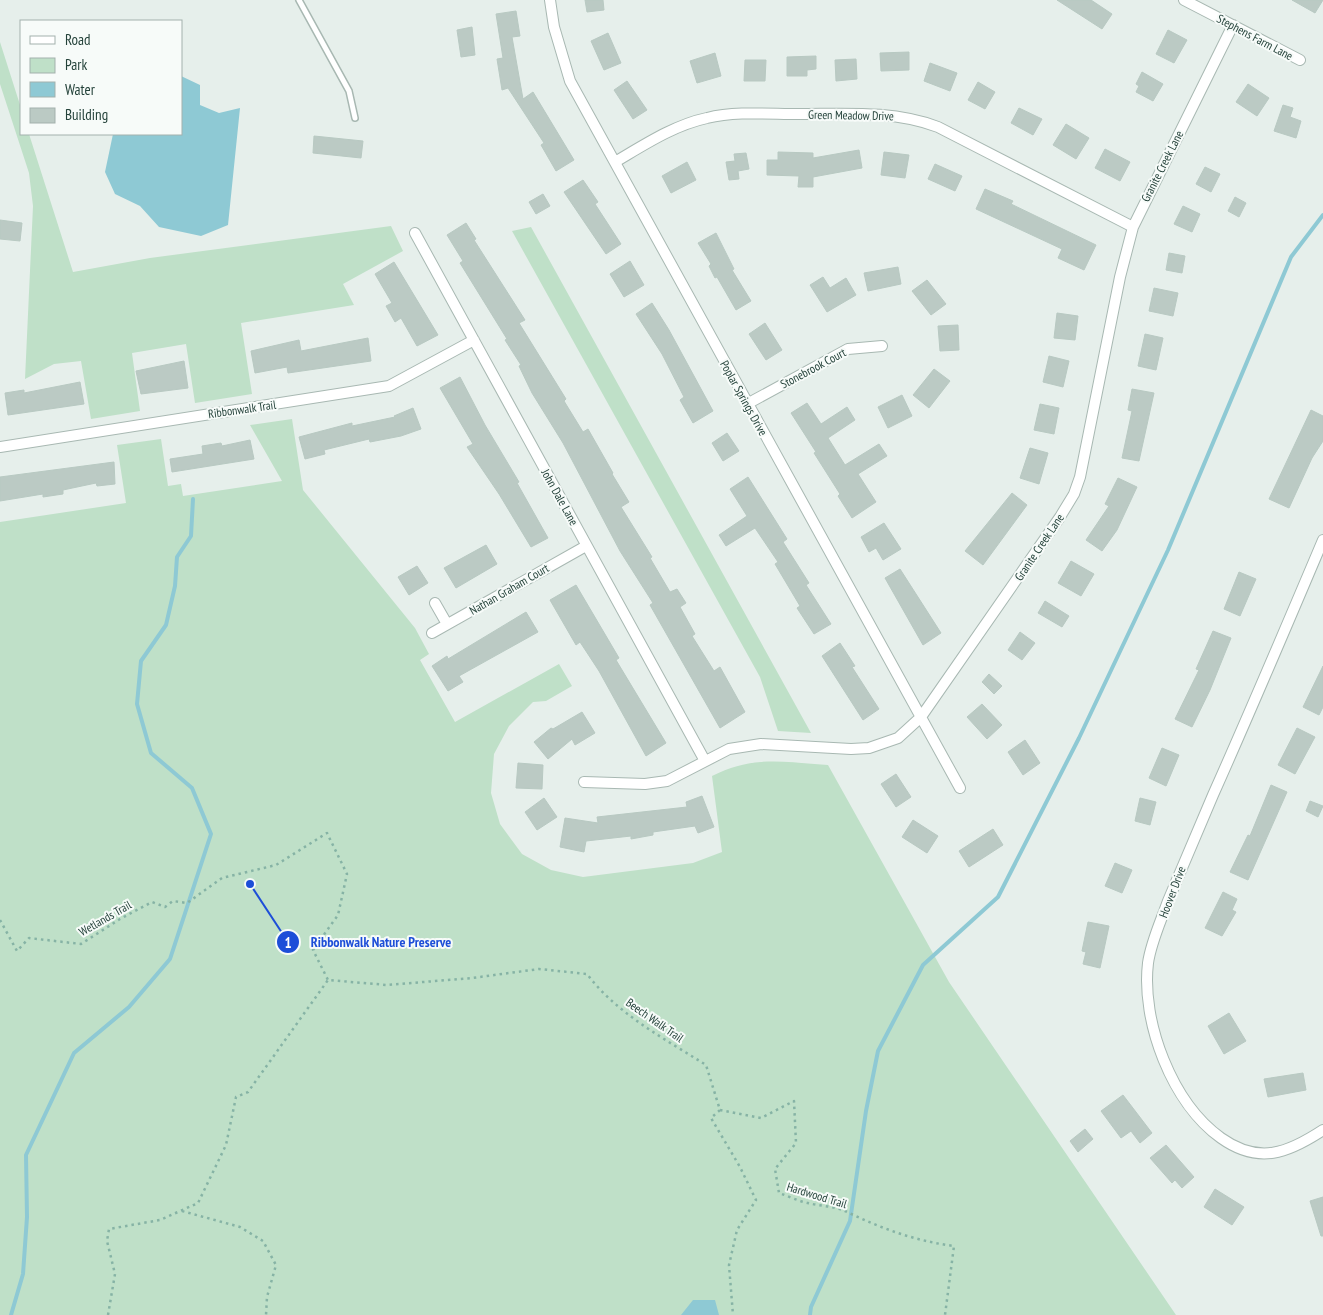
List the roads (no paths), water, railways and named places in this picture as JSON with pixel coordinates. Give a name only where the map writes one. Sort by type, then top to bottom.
[{"type":"street","name":"Poplar Springs Drive","points":[[550,0],[554,27],[570,81],[960,788]]},
{"type":"street","name":"Stephens Farm Lane","points":[[1184,0],[1300,60]]},
{"type":"street","name":"Granite Creek Lane","points":[[584,782],[646,784],[667,781],[729,749],[760,744],[851,749],[870,748],[898,738],[921,717],[1074,494],[1089,437],[1120,277],[1133,227],[1146,196],[1233,25]]},
{"type":"street","name":"Green Meadow Drive","points":[[615,162],[664,134],[708,118],[767,114],[888,114],[911,118],[938,127],[1133,227]]},
{"type":"street","name":"John Dale Lane","points":[[415,233],[705,761]]},
{"type":"street","name":"Ribbonwalk Trail","points":[[0,447],[389,386],[474,340]]},
{"type":"street","name":"Stonebrook Court","points":[[747,404],[848,349],[882,346]]},
{"type":"street","name":"Hoover Drive","points":[[1323,540],[1185,858],[1157,931],[1148,963],[1147,982],[1149,1011],[1153,1028],[1170,1072],[1196,1114],[1213,1132],[1238,1147],[1251,1152],[1275,1154],[1290,1150],[1323,1130]]},
{"type":"street","name":"Nathan Graham Court","points":[[432,633],[586,546]]},
{"type":"street","points":[[435,603],[447,624]]},
{"type":"lane","points":[[299,0],[349,91],[356,118]]},
{"type":"water","points":[[182,76],[200,85],[200,105],[219,113],[240,108],[228,225],[201,236],[159,227],[140,206],[115,194],[105,172],[113,135],[182,135]]},
{"type":"water","points":[[693,1300],[715,1300],[719,1315],[681,1315]]},
{"type":"waterway","points":[[810,1315],[811,1307],[850,1221],[866,1111],[878,1051],[923,965],[998,897],[1079,738],[1168,550],[1291,257],[1323,215]]},
{"type":"waterway","points":[[11,1315],[23,1274],[27,1217],[26,1155],[74,1053],[129,1007],[170,959],[211,834],[192,788],[151,753],[137,704],[141,661],[166,625],[175,586],[177,557],[191,536],[193,499]]},
{"type":"place","name":"Ribbonwalk Nature Preserve","points":[[250,884]]}]
